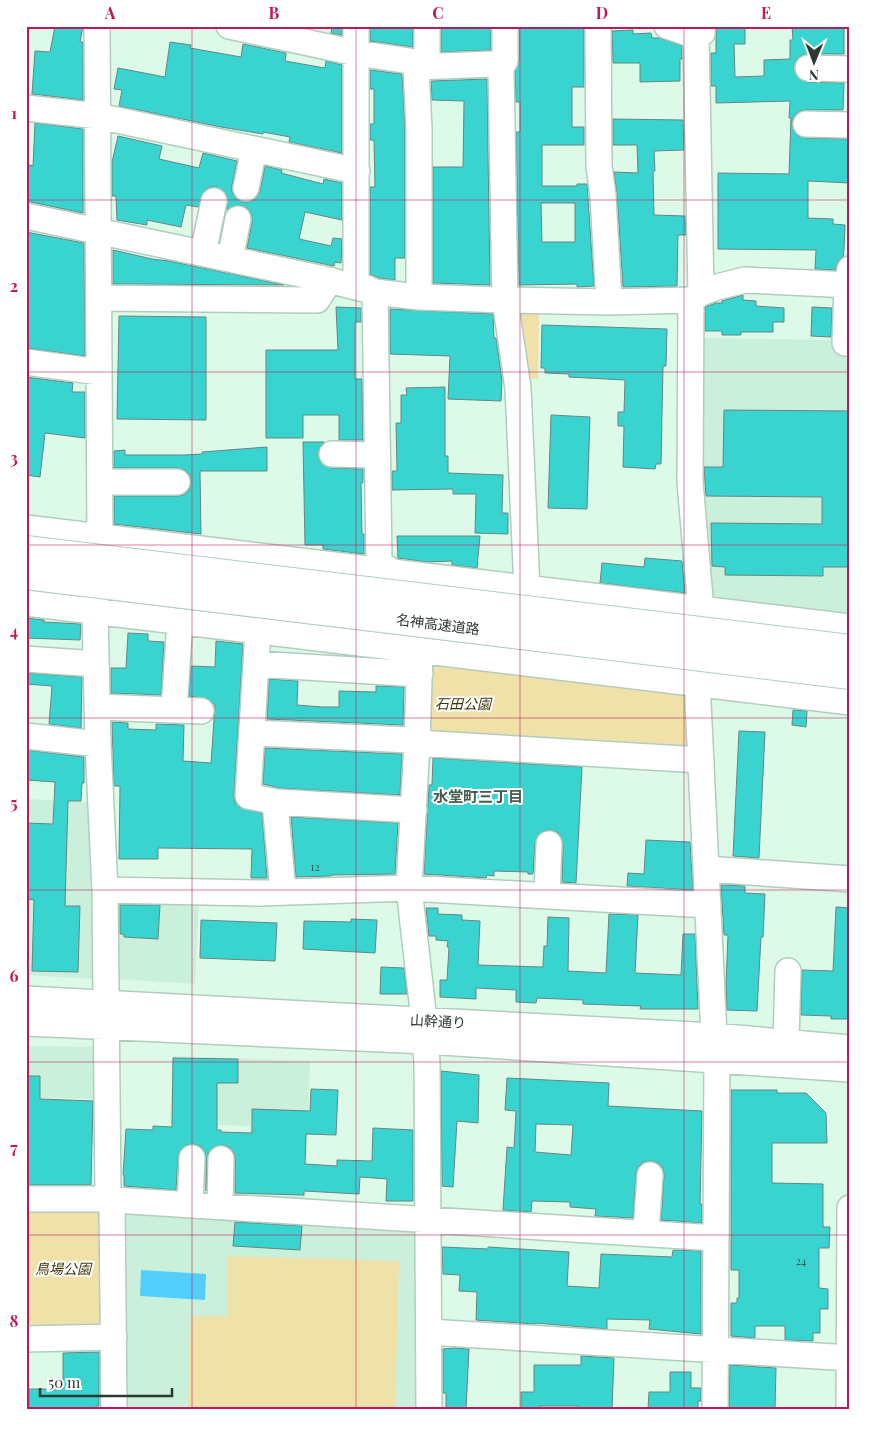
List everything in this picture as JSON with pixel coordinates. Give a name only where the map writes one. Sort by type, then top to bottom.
[{"type":"highway","name":"名神高速道路","points":[[26,550],[850,649]]},
{"type":"highway","name":"名神高速道路","points":[[26,575],[850,675]]},
{"type":"street","points":[[98,26],[104,118],[98,231],[100,298],[100,537],[95,611],[98,744],[105,890],[108,1195],[112,1205],[114,1409]]},
{"type":"street","points":[[228,26],[356,53],[410,62],[422,67],[493,64],[501,67]]},
{"type":"street","points":[[356,26],[356,283],[375,292]]},
{"type":"street","points":[[419,297],[419,129],[422,67],[427,26]]},
{"type":"street","points":[[505,26],[505,61],[501,67],[505,300],[518,388],[527,589],[518,662]]},
{"type":"street","points":[[598,26],[599,166],[603,196],[609,302]]},
{"type":"street","points":[[667,26],[699,31],[696,296],[690,482],[701,610],[699,684],[701,760],[716,1048],[715,1409]]},
{"type":"street","points":[[808,68],[850,69]]},
{"type":"street","points":[[26,108],[104,118],[356,171]]},
{"type":"street","points":[[806,124],[850,125]]},
{"type":"street","points":[[246,188],[254,149]]},
{"type":"street","points":[[203,253],[214,201]]},
{"type":"street","points":[[26,216],[330,280],[375,292],[419,297],[609,302],[696,296],[717,287],[745,280],[849,280],[846,343],[850,343]]},
{"type":"street","points":[[230,259],[238,219]]},
{"type":"street","points":[[100,298],[318,300],[330,280]]},
{"type":"street","points":[[375,292],[379,563],[393,572]]},
{"type":"street","points":[[26,362],[99,372]]},
{"type":"street","points":[[332,454],[377,455]]},
{"type":"street","points":[[100,482],[177,482]]},
{"type":"street","points":[[26,528],[850,627]]},
{"type":"street","points":[[384,646],[393,572]]},
{"type":"street","points":[[26,603],[384,646],[420,662]]},
{"type":"street","points":[[174,710],[180,621]]},
{"type":"street","points":[[258,630],[248,796],[275,802],[414,810]]},
{"type":"street","points":[[26,659],[96,664]]},
{"type":"street","points":[[420,662],[409,888],[425,1030],[429,1409]]},
{"type":"street","points":[[256,664],[518,662],[850,702]]},
{"type":"street","points":[[98,707],[201,711]]},
{"type":"street","points":[[252,733],[411,740],[417,743],[701,760]]},
{"type":"street","points":[[26,736],[98,744]]},
{"type":"street","points":[[275,802],[283,892]]},
{"type":"street","points":[[547,896],[549,844]]},
{"type":"street","points":[[707,869],[850,879]]},
{"type":"street","points":[[105,890],[283,892],[409,888],[708,905]]},
{"type":"street","points":[[786,1042],[788,971]]},
{"type":"street","name":"山幹通り","points":[[26,999],[107,1016]]},
{"type":"street","name":"山幹通り","points":[[26,1023],[107,1016],[425,1030],[716,1048],[850,1069]]},
{"type":"street","name":"山幹通り","points":[[716,1048],[786,1042],[850,1048]]},
{"type":"street","points":[[190,1204],[192,1158]]},
{"type":"street","points":[[220,1206],[221,1159]]},
{"type":"street","points":[[646,1232],[650,1175]]},
{"type":"street","points":[[26,1199],[110,1200],[190,1204],[716,1238]]},
{"type":"street","points":[[849,1409],[850,1208]]},
{"type":"street","points":[[429,1332],[849,1358]]},
{"type":"street","points":[[26,1339],[114,1337]]},
{"type":"shaded area","points":[[702,338],[835,340],[835,352],[850,352],[850,619],[709,603],[698,493]]},
{"type":"shaded area","points":[[26,799],[90,802],[95,979],[26,975]]},
{"type":"shaded area","points":[[120,898],[199,901],[195,984],[115,979],[111,906]]},
{"type":"shaded area","points":[[26,1046],[98,1047],[96,1099],[42,1098],[41,1112],[26,1112]]},
{"type":"shaded area","points":[[173,1056],[310,1061],[305,1206],[248,1204],[250,1126],[170,1123]]},
{"type":"shaded area","points":[[126,1212],[411,1230],[418,1241],[417,1409],[126,1409]]},
{"type":"green space","points":[[522,309],[539,309],[538,379],[523,379],[514,316]]},
{"type":"green space","name":"石田公園","points":[[432,662],[688,691],[695,747],[686,753],[425,732],[426,667]]},
{"type":"green space","name":"鳥場公園","points":[[93,1206],[101,1214],[100,1323],[91,1329],[26,1330],[26,1207]]},
{"type":"green space","points":[[228,1256],[399,1261],[395,1409],[188,1409],[191,1316],[227,1316]]},
{"type":"water","points":[[141,1270],[206,1274],[205,1300],[140,1296]]},
{"type":"building","points":[[55,26],[83,26],[80,42],[83,42],[83,100],[32,94],[35,51],[50,52]]},
{"type":"building","points":[[332,26],[342,26],[342,35],[331,33]]},
{"type":"building","points":[[370,26],[413,26],[413,47],[370,41]]},
{"type":"building","points":[[441,26],[491,26],[491,50],[441,52]]},
{"type":"building","points":[[519,26],[584,26],[584,87],[572,87],[572,127],[584,127],[584,145],[542,145],[542,186],[577,186],[577,184],[587,184],[594,286],[577,287],[577,284],[519,285],[516,132],[520,132],[520,102],[516,102],[515,71],[519,61]],"holes":[[[541,203],[575,203],[575,242],[542,242]]]},
{"type":"building","points":[[716,26],[745,26],[745,44],[734,44],[735,77],[764,76],[764,60],[790,59],[790,40],[793,40],[792,26],[844,26],[844,54],[802,55],[796,60],[794,67],[796,75],[801,80],[808,82],[844,83],[843,110],[800,111],[794,116],[792,123],[794,131],[798,136],[805,138],[849,139],[848,162],[850,163],[850,183],[808,181],[808,218],[833,219],[833,224],[845,225],[843,257],[839,260],[835,270],[815,269],[816,250],[718,249],[718,173],[789,174],[791,118],[789,118],[790,101],[716,103],[716,86],[711,86],[711,53],[716,53]]},
{"type":"building","points":[[633,30],[633,34],[651,33],[652,38],[660,38],[682,46],[680,81],[640,82],[640,63],[613,63],[612,31]]},
{"type":"building","points":[[170,42],[191,45],[190,48],[241,57],[243,44],[286,53],[285,61],[325,68],[326,61],[342,65],[342,153],[289,142],[290,137],[221,127],[119,106],[122,90],[114,89],[118,68],[165,77]]},
{"type":"building","points":[[370,70],[402,74],[405,129],[405,258],[395,258],[395,280],[379,278],[370,274],[370,187],[375,187],[374,140],[370,140],[370,124],[374,124],[374,89],[370,89]]},
{"type":"building","points":[[487,79],[490,285],[433,283],[433,167],[463,167],[464,101],[432,100],[431,81]]},
{"type":"building","points":[[613,119],[683,120],[684,150],[654,151],[655,171],[653,171],[654,215],[685,216],[686,235],[678,235],[677,286],[623,287],[614,172],[638,173],[637,145],[613,145]]},
{"type":"building","points":[[35,123],[83,129],[83,213],[26,201],[26,164],[33,166]]},
{"type":"building","points":[[118,136],[162,146],[159,159],[199,168],[203,153],[237,161],[232,192],[236,198],[243,202],[250,202],[257,197],[265,166],[282,170],[281,173],[323,184],[324,179],[342,183],[342,220],[305,212],[299,239],[331,246],[333,238],[342,239],[341,263],[335,262],[334,266],[247,248],[252,222],[251,214],[247,208],[240,205],[233,206],[227,210],[227,196],[223,190],[216,187],[210,187],[204,191],[198,207],[186,205],[181,227],[147,220],[147,225],[117,220],[116,196],[112,196],[112,162]]},
{"type":"building","points":[[26,232],[84,243],[85,356],[26,348]]},
{"type":"building","points":[[113,250],[152,259],[284,285],[113,284]]},
{"type":"building","points":[[743,295],[743,300],[756,301],[756,306],[784,308],[784,322],[773,322],[773,332],[741,332],[741,335],[722,335],[722,331],[705,331],[705,307]]},
{"type":"building","points":[[336,307],[361,308],[361,322],[355,322],[355,379],[362,379],[363,440],[339,440],[339,415],[303,415],[303,438],[266,438],[266,350],[338,350]]},
{"type":"building","points":[[812,307],[832,308],[831,337],[811,336]]},
{"type":"building","points":[[390,309],[493,314],[494,338],[496,338],[502,380],[501,401],[448,399],[450,356],[390,354]]},
{"type":"building","points":[[119,316],[206,317],[206,420],[117,419]]},
{"type":"building","points":[[542,325],[667,329],[666,366],[663,366],[661,464],[656,464],[655,469],[623,467],[624,426],[618,426],[618,412],[624,412],[625,380],[569,377],[569,374],[545,373],[545,368],[541,368]]},
{"type":"building","points":[[26,377],[73,383],[72,392],[85,392],[85,438],[45,433],[40,477],[26,475]]},
{"type":"building","points":[[445,387],[445,456],[448,456],[448,473],[503,475],[502,513],[508,513],[508,534],[475,533],[476,494],[453,494],[453,489],[392,490],[392,471],[397,471],[396,423],[401,423],[401,395],[407,395],[406,388]]},
{"type":"building","points":[[724,410],[850,411],[850,567],[823,567],[823,576],[725,575],[725,567],[712,566],[711,523],[822,524],[822,497],[706,496],[704,467],[723,467]]},
{"type":"building","points":[[551,415],[590,417],[587,509],[548,508]]},
{"type":"building","points":[[303,442],[324,442],[318,454],[320,461],[325,466],[363,469],[363,483],[361,483],[364,554],[323,549],[323,545],[305,545]]},
{"type":"building","points":[[267,447],[267,471],[200,471],[201,534],[114,524],[114,496],[184,495],[189,490],[191,482],[190,475],[185,470],[177,468],[114,468],[114,451],[125,450],[125,455],[184,455]]},
{"type":"building","points":[[397,536],[480,536],[477,568],[452,565],[452,561],[427,562],[398,558]]},
{"type":"building","points":[[645,558],[682,561],[685,593],[600,583],[602,563],[644,567]]},
{"type":"building","points":[[26,618],[44,620],[44,622],[81,624],[80,640],[26,638]]},
{"type":"building","points":[[128,633],[148,634],[148,641],[164,642],[161,695],[111,693],[111,668],[126,668]]},
{"type":"building","points":[[216,641],[243,644],[234,796],[235,802],[239,807],[262,813],[267,878],[251,878],[252,849],[158,848],[158,859],[119,859],[120,786],[114,786],[112,722],[128,723],[128,729],[156,730],[156,724],[184,725],[183,761],[211,763],[215,705],[208,699],[189,696],[191,666],[215,667]]},
{"type":"building","points":[[26,673],[82,677],[81,728],[49,724],[52,686],[26,684]]},
{"type":"building","points":[[269,679],[298,681],[297,705],[322,707],[339,707],[339,691],[376,692],[376,686],[404,687],[403,725],[267,719]]},
{"type":"building","points":[[793,710],[807,711],[806,727],[792,725]]},
{"type":"building","points":[[739,731],[765,732],[759,858],[733,856]]},
{"type":"building","points":[[265,748],[402,754],[400,795],[279,788],[263,784]]},
{"type":"building","points":[[26,750],[84,757],[84,783],[82,783],[81,801],[68,801],[65,906],[80,906],[78,972],[32,971],[34,900],[26,899],[26,823],[53,824],[55,782],[26,780]]},
{"type":"building","points":[[433,758],[582,767],[576,883],[562,882],[563,844],[557,832],[550,830],[543,831],[537,837],[533,874],[528,874],[528,872],[494,871],[494,876],[487,875],[486,878],[424,874],[429,785],[432,785]]},
{"type":"building","points":[[291,817],[398,823],[395,874],[296,877]]},
{"type":"building","points":[[646,840],[690,842],[693,890],[627,886],[628,873],[644,874]]},
{"type":"building","points":[[721,885],[745,886],[745,893],[765,894],[757,1011],[727,1010],[728,935],[724,935]]},
{"type":"building","points":[[120,905],[160,905],[158,939],[124,937],[124,934],[120,934]]},
{"type":"building","points":[[836,907],[850,908],[850,1019],[831,1019],[831,1016],[801,1015],[802,970],[833,971]]},
{"type":"building","points":[[426,908],[438,908],[438,914],[462,915],[462,920],[480,921],[478,965],[543,967],[544,946],[547,946],[548,917],[569,918],[568,971],[606,973],[609,914],[638,915],[635,973],[681,975],[683,934],[695,934],[698,1009],[640,1009],[641,1006],[583,1004],[583,1000],[537,998],[536,1003],[516,1002],[516,990],[476,988],[476,999],[440,997],[440,980],[447,980],[449,947],[447,947],[448,941],[436,940],[436,936],[429,936]]},
{"type":"building","points":[[351,919],[377,920],[375,953],[303,949],[304,921],[351,922]]},
{"type":"building","points":[[201,920],[277,923],[275,961],[200,958]]},
{"type":"building","points":[[381,967],[404,968],[407,994],[380,994]]},
{"type":"building","points":[[173,1058],[238,1059],[238,1083],[217,1083],[217,1130],[221,1130],[221,1132],[252,1133],[252,1109],[310,1111],[311,1089],[338,1090],[336,1135],[306,1134],[305,1164],[337,1166],[337,1160],[372,1161],[373,1128],[413,1130],[413,1201],[386,1201],[387,1179],[360,1177],[359,1194],[304,1191],[304,1195],[235,1193],[234,1153],[229,1147],[222,1145],[214,1147],[209,1152],[206,1191],[205,1152],[200,1146],[193,1144],[186,1145],[180,1151],[176,1190],[124,1186],[126,1129],[153,1130],[153,1126],[172,1127]]},
{"type":"building","points":[[441,1071],[479,1075],[478,1123],[457,1121],[453,1187],[442,1186]]},
{"type":"building","points":[[26,1076],[40,1076],[40,1099],[93,1101],[91,1185],[26,1185]]},
{"type":"building","points":[[507,1078],[609,1083],[608,1106],[702,1111],[700,1204],[702,1204],[702,1223],[661,1220],[663,1168],[658,1163],[651,1161],[643,1162],[638,1167],[633,1218],[595,1216],[596,1209],[570,1207],[570,1202],[532,1201],[531,1212],[503,1210],[507,1147],[514,1148],[516,1111],[505,1110]],"holes":[[[536,1124],[573,1125],[571,1155],[535,1152]]]},
{"type":"building","points":[[731,1090],[777,1090],[777,1093],[806,1093],[826,1113],[827,1143],[772,1143],[772,1183],[823,1184],[823,1227],[830,1227],[829,1248],[819,1248],[819,1288],[828,1289],[828,1309],[820,1309],[820,1333],[813,1333],[813,1341],[785,1340],[785,1326],[755,1326],[755,1338],[731,1336],[731,1303],[737,1303],[737,1298],[739,1298],[739,1270],[731,1270]]},
{"type":"building","points":[[235,1222],[302,1226],[300,1250],[233,1246]]},
{"type":"building","points":[[442,1247],[488,1249],[488,1247],[569,1252],[567,1286],[599,1288],[601,1254],[672,1257],[673,1250],[701,1251],[701,1334],[649,1329],[650,1320],[607,1319],[607,1329],[476,1320],[477,1292],[459,1291],[460,1275],[443,1274]]},
{"type":"building","points":[[443,1349],[469,1349],[466,1409],[446,1409],[446,1393],[443,1393]]},
{"type":"building","points":[[99,1352],[99,1406],[96,1406],[96,1409],[29,1409],[29,1389],[63,1389],[63,1353]]},
{"type":"building","points":[[581,1356],[614,1358],[612,1409],[578,1409],[578,1406],[540,1406],[540,1409],[521,1409],[521,1392],[534,1392],[534,1365],[581,1365]]},
{"type":"building","points":[[730,1365],[776,1368],[775,1409],[729,1409]]},
{"type":"building","points":[[670,1372],[691,1372],[691,1388],[701,1388],[701,1401],[698,1401],[698,1409],[648,1409],[649,1392],[670,1392]]},
{"type":"district","name":"水堂町三丁目","points":[[478,796]]}]
